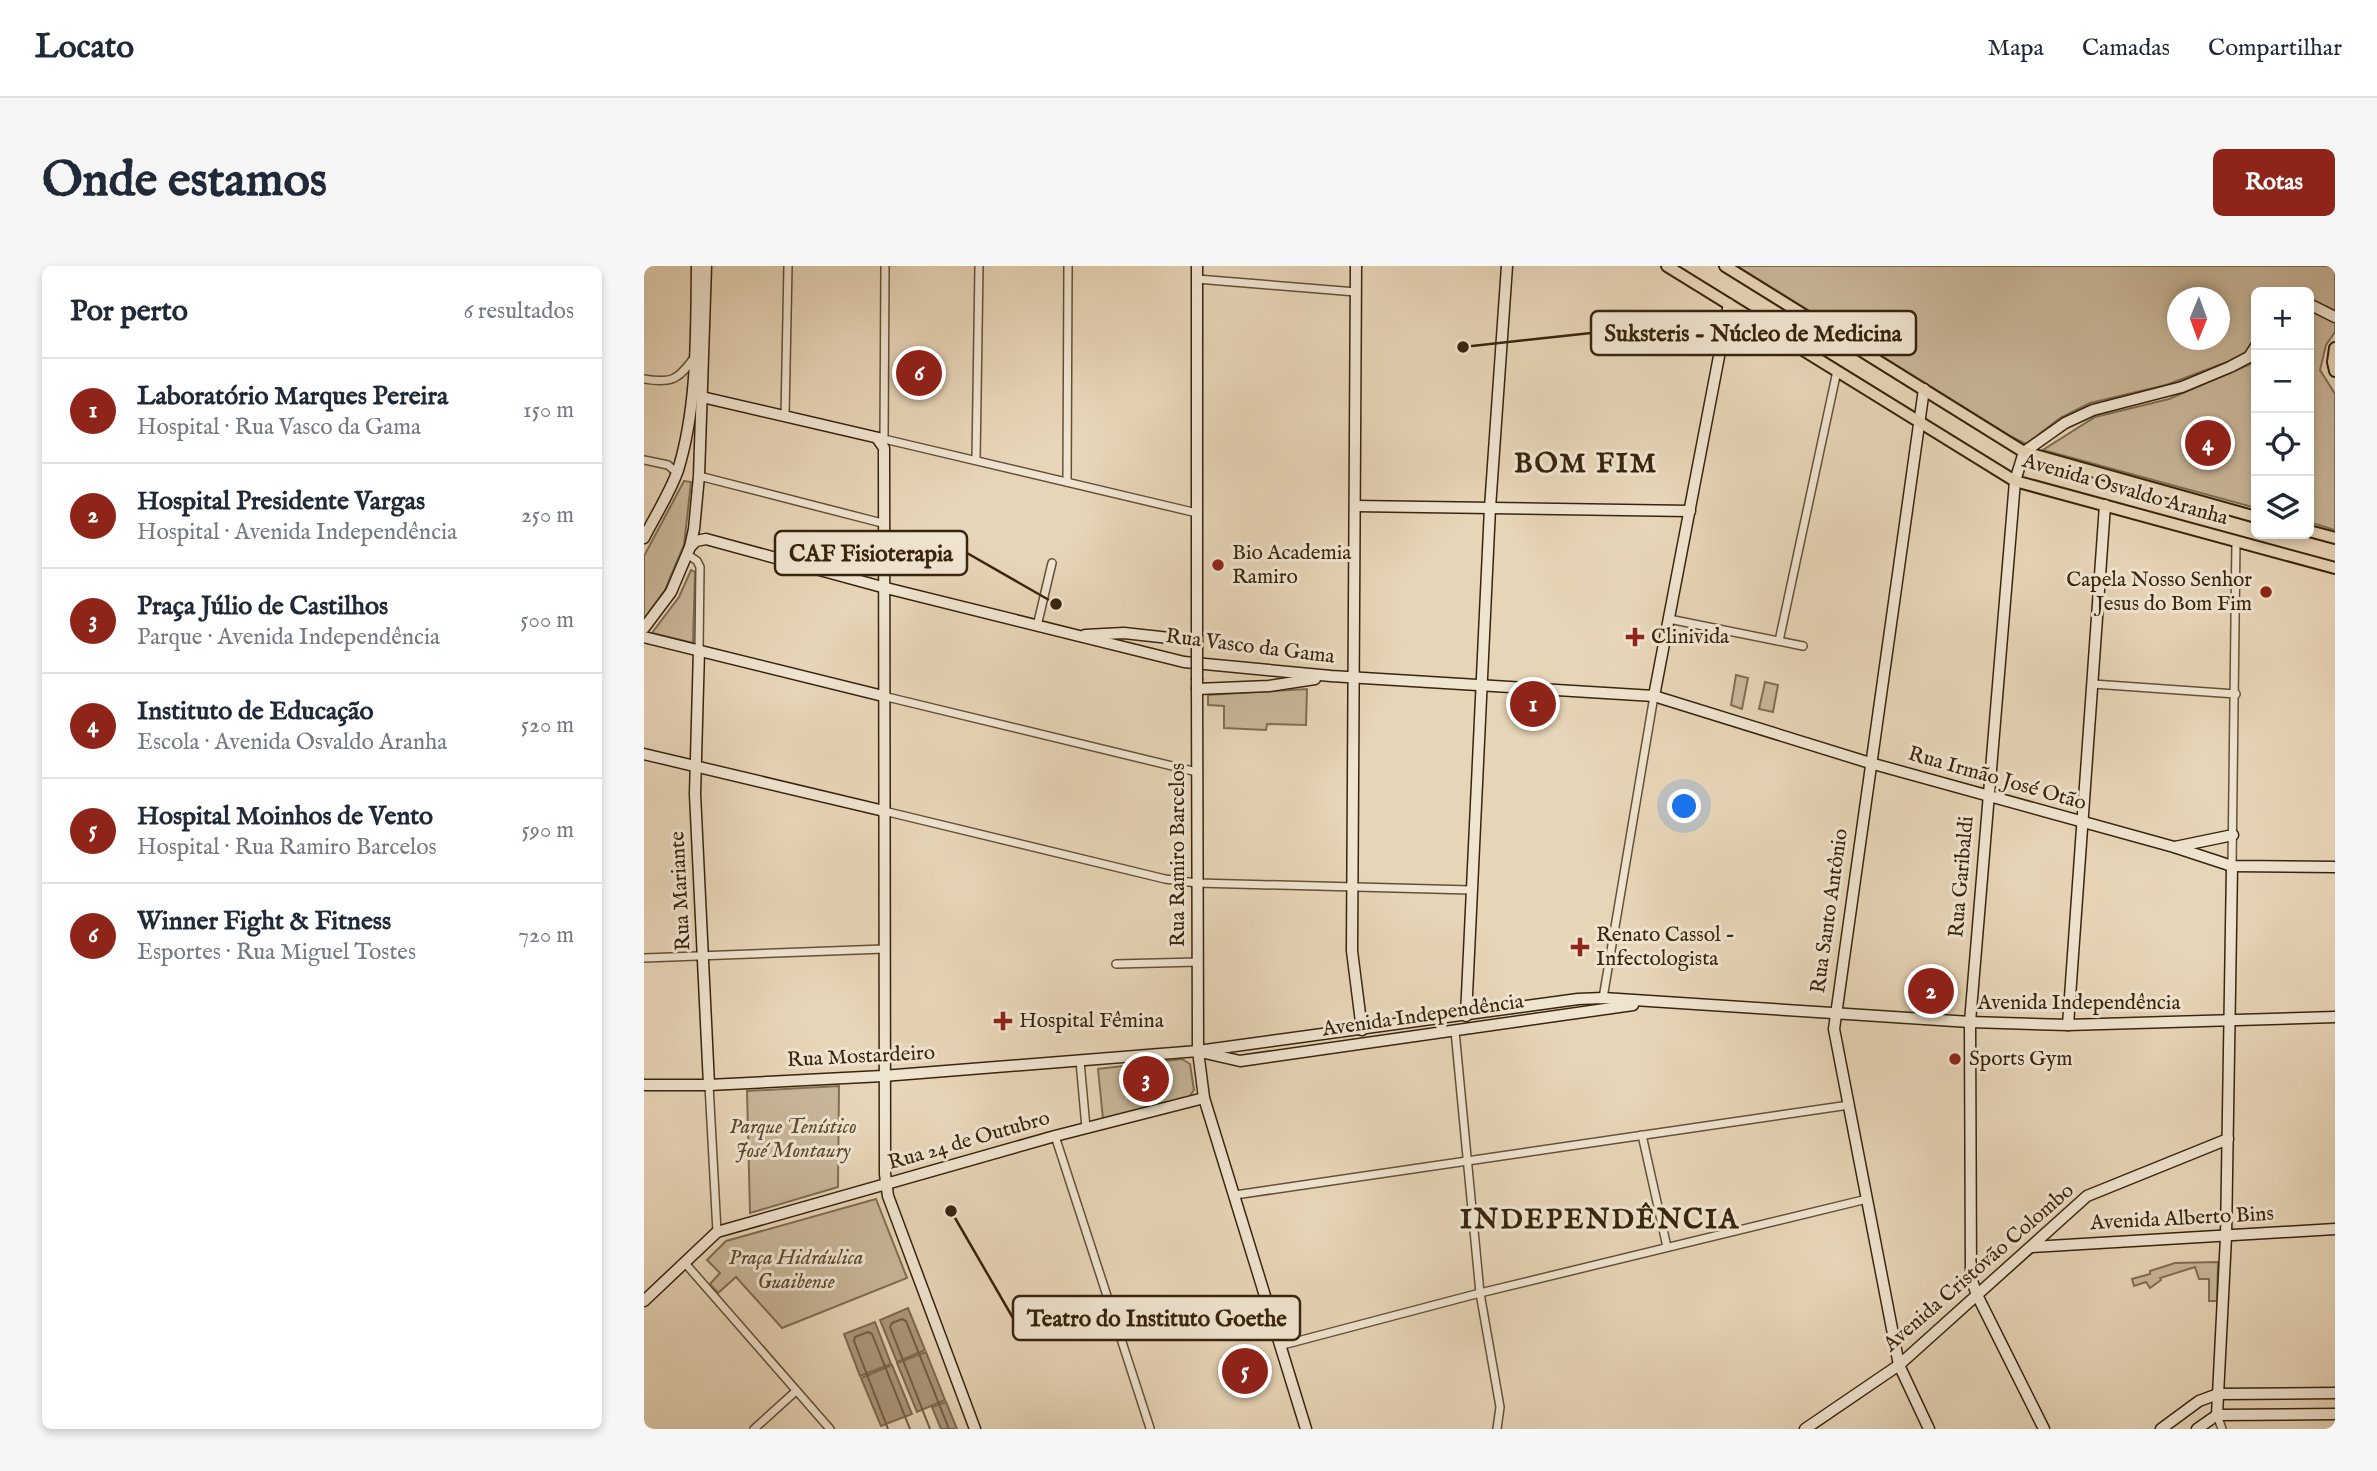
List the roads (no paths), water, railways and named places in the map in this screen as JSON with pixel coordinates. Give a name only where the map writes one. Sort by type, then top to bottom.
[{"type":"main road","name":"Avenida Osvaldo Aranha","points":[[1667,266],[2015,481],[2335,568]]},
{"type":"main road","name":"Avenida Osvaldo Aranha","points":[[1725,266],[2024,452],[2251,516]]},
{"type":"main road","points":[[2335,348],[2335,371]]},
{"type":"main road","points":[[2314,532],[2335,538]]},
{"type":"street","points":[[646,531],[677,473],[684,445],[696,355],[697,266]]},
{"type":"street","points":[[644,628],[671,592],[688,551],[699,476],[706,266]]},
{"type":"street","points":[[785,416],[788,266]]},
{"type":"street","points":[[885,266],[882,587],[883,1076],[886,1185],[975,1429]]},
{"type":"street","points":[[976,460],[979,266]]},
{"type":"street","points":[[1067,482],[1068,266]]},
{"type":"street","name":"Rua Ramiro Barcelos","points":[[1197,266],[1198,1051],[1204,1098],[1306,1429]]},
{"type":"street","points":[[1356,266],[1352,951],[1362,1030]]},
{"type":"street","points":[[1466,1016],[1480,686],[1507,266]]},
{"type":"street","points":[[1197,279],[1356,292]]},
{"type":"street","points":[[1603,998],[1654,696],[1729,304]]},
{"type":"street","points":[[2314,306],[2335,317]]},
{"type":"street","points":[[2024,452],[2065,423],[2093,410],[2182,387],[2230,367],[2249,356],[2253,350]]},
{"type":"street","points":[[644,379],[667,382],[683,372],[696,355]]},
{"type":"street","points":[[1779,641],[1837,371]]},
{"type":"street","name":"Rua Santo Antônio","points":[[1924,389],[1834,1029],[1899,1365],[1929,1429]]},
{"type":"street","points":[[702,397],[1197,513]]},
{"type":"street","name":"Rua Garibaldi","points":[[2024,452],[2015,481],[1970,1022],[1971,1278],[2044,1429]]},
{"type":"street","points":[[644,460],[668,465],[677,473]]},
{"type":"street","points":[[699,476],[883,523]]},
{"type":"street","points":[[2068,1025],[2105,505]]},
{"type":"street","points":[[1355,506],[1690,511]]},
{"type":"street","name":"Rua Vasco da Gama","points":[[688,551],[696,541],[706,539],[882,587],[1184,662],[1354,678],[1654,696]]},
{"type":"street","points":[[2222,1429],[2217,1415],[2226,1237],[2236,694],[2236,541]]},
{"type":"street","name":"Rua Mariante","points":[[688,551],[700,567],[696,767],[717,1232]]},
{"type":"street","points":[[1037,626],[1052,563]]},
{"type":"street","points":[[1669,619],[1803,646]]},
{"type":"street","points":[[1074,635],[1124,633],[1197,644]]},
{"type":"street","points":[[644,637],[1197,772]]},
{"type":"street","points":[[1197,684],[1269,686],[1331,676]]},
{"type":"street","points":[[2093,684],[2236,694]]},
{"type":"street","name":"Rua Irmão José Otão","points":[[1654,696],[1870,763],[2174,847],[2232,866],[2335,867]]},
{"type":"street","points":[[644,754],[1165,879],[1197,884],[1471,890]]},
{"type":"street","points":[[2174,847],[2233,835]]},
{"type":"street","points":[[644,958],[884,949]]},
{"type":"street","points":[[1116,964],[1198,962]]},
{"type":"street","name":"Avenida Independência","points":[[1080,1061],[1198,1051],[1578,999],[1603,998],[1970,1022],[2068,1025],[2335,1017]]},
{"type":"street","name":"Avenida Independência","points":[[1198,1051],[1240,1061],[1655,1002]]},
{"type":"street","points":[[1455,1031],[1480,1293],[1500,1407],[1497,1429]]},
{"type":"street","points":[[1182,1052],[1194,1063],[1198,1091],[1192,1101]]},
{"type":"street","points":[[1080,1061],[1086,1128]]},
{"type":"street","name":"Rua Mostardeiro","points":[[644,1085],[709,1085],[883,1076],[1080,1061]]},
{"type":"street","name":"Rua 24 de Outubro","points":[[644,1301],[717,1232],[1055,1136],[1204,1098]]},
{"type":"street","points":[[1235,1195],[1849,1105]]},
{"type":"street","points":[[1642,1135],[1667,1247]]},
{"type":"street","points":[[1055,1136],[1150,1427]]},
{"type":"street","name":"Avenida Cristóvão Colombo","points":[[1805,1429],[1899,1365],[2087,1196],[2228,1139]]},
{"type":"street","points":[[1279,1346],[1480,1293],[1867,1199]]},
{"type":"street","name":"Avenida Alberto Bins","points":[[2030,1247],[2335,1229]]},
{"type":"street","points":[[684,1262],[830,1429]]},
{"type":"street","points":[[754,1429],[796,1391]]},
{"type":"street","points":[[2161,1429],[2199,1401],[2218,1394],[2335,1393]]},
{"type":"street","points":[[2197,1429],[2217,1415],[2335,1414]]},
{"type":"water","points":[[908,1308],[925,1350],[897,1362],[880,1320]]},
{"type":"water","points":[[875,1322],[891,1364],[860,1376],[844,1334]]},
{"type":"water","points":[[926,1352],[945,1400],[917,1412],[897,1363]]},
{"type":"water","points":[[892,1365],[912,1414],[881,1426],[861,1378]]},
{"type":"water","points":[[946,1402],[957,1429],[941,1429],[932,1407]]},
{"type":"place","name":"Suksteris - Núcleo de Medicina","points":[[1463,347]]},
{"type":"place","name":"Winner Fight & Fitness","points":[[919,373]]},
{"type":"place","name":"Instituto de Educação","points":[[2208,443]]},
{"type":"place","name":"Bio Academia Ramiro","points":[[1218,565]]},
{"type":"place","name":"Capela Nosso Senhor Jesus do Bom Fim","points":[[2266,592]]},
{"type":"place","name":"CAF Fisioterapia","points":[[1056,604]]},
{"type":"place","name":"Clinivida","points":[[1635,637]]},
{"type":"place","name":"Laboratório Marques Pereira","points":[[1533,704]]},
{"type":"place","name":"Renato Cassol - Infectologista","points":[[1580,947]]},
{"type":"place","name":"Hospital Presidente Vargas","points":[[1931,991]]},
{"type":"place","name":"Hospital Fêmina","points":[[1003,1021]]},
{"type":"place","name":"Sports Gym","points":[[1955,1059]]},
{"type":"place","name":"Praça Júlio de Castilhos","points":[[1146,1079]]},
{"type":"place","name":"Teatro do Instituto Goethe","points":[[951,1211]]},
{"type":"place","name":"Hospital Moinhos de Vento","points":[[1245,1371]]},
{"type":"district","name":"BOM FIM","points":[[1586,464]]},
{"type":"district","name":"INDEPENDÊNCIA","points":[[1600,1220]]},
{"type":"park label","name":"Parque Tenístico José Montaury","points":[[793,1139]]},
{"type":"park label","name":"Praça Hidráulica Guaibense","points":[[796,1270]]}]
